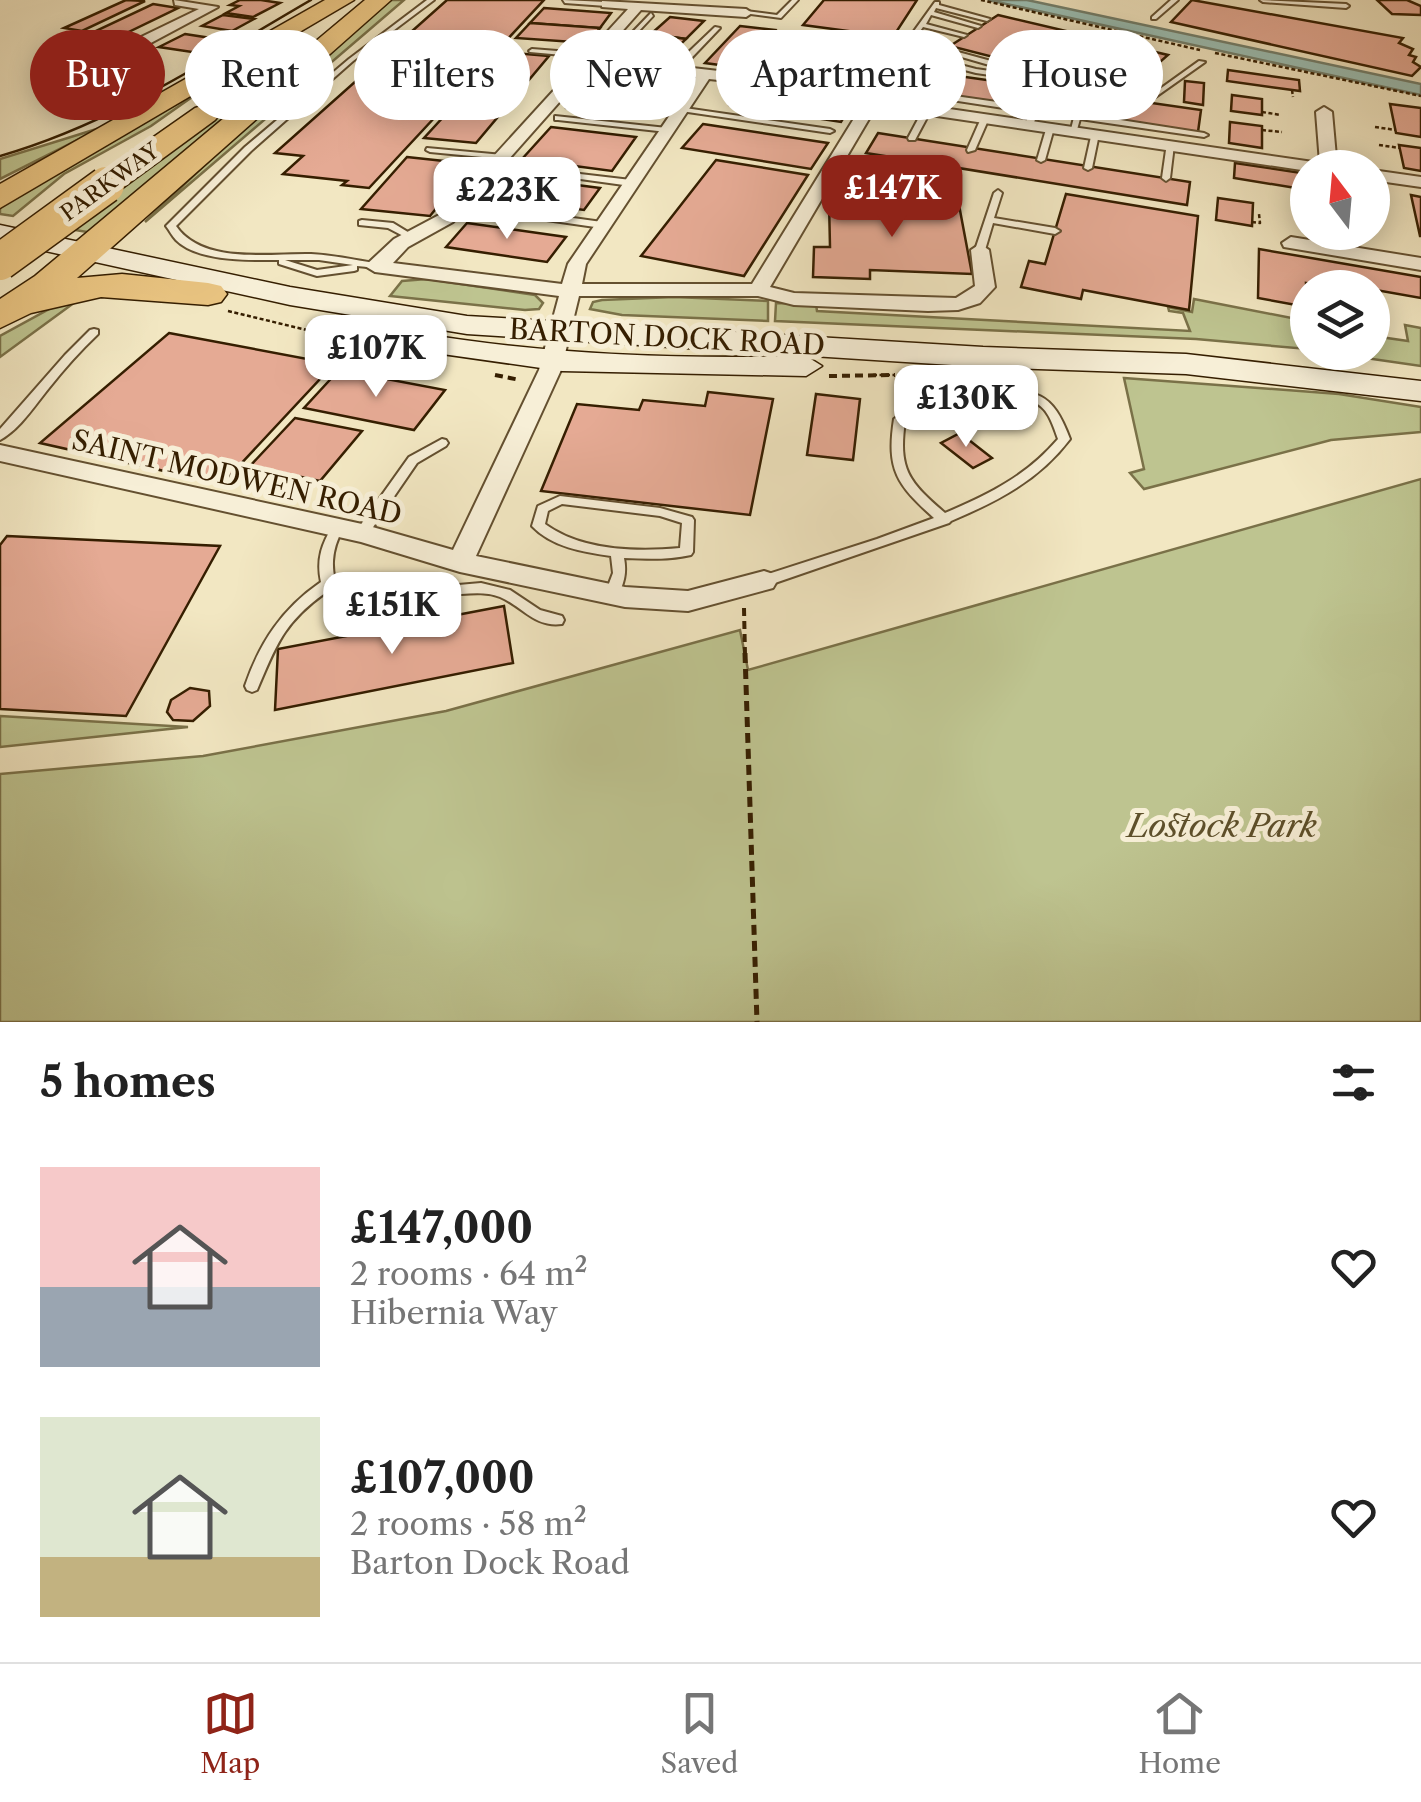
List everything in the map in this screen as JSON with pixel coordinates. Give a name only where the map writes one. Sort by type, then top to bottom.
[{"type":"highway","points":[[0,198],[343,0]]},
{"type":"highway","name":"PARKWAY","points":[[0,262],[94,184],[343,0]]},
{"type":"highway","name":"PARKWAY","points":[[0,240],[94,184],[368,0]]},
{"type":"highway","points":[[0,320],[379,0]]},
{"type":"highway","points":[[0,185],[93,144]]},
{"type":"highway","points":[[144,263],[129,246],[128,232],[200,155]]},
{"type":"highway","points":[[0,320],[48,297],[95,284],[218,302]]},
{"type":"main road","name":"BARTON DOCK ROAD","points":[[0,240],[80,256],[144,263],[555,347],[736,368],[983,357],[1186,364],[1421,390]]},
{"type":"main road","name":"BARTON DOCK ROAD","points":[[80,256],[218,302],[458,350],[555,347]]},
{"type":"street","points":[[165,30],[212,7],[179,2]]},
{"type":"street","points":[[606,4],[644,11],[746,14]]},
{"type":"street","points":[[623,30],[644,11]]},
{"type":"street","points":[[696,79],[716,80]]},
{"type":"street","points":[[696,87],[700,81]]},
{"type":"street","points":[[377,266],[411,237],[447,218],[509,162],[550,111]]},
{"type":"street","points":[[1324,112],[1327,150]]},
{"type":"street","points":[[966,115],[985,118]]},
{"type":"street","points":[[460,562],[555,347],[577,264],[674,120]]},
{"type":"street","points":[[758,290],[861,120]]},
{"type":"street","points":[[1037,120],[1050,128],[1075,124],[1095,134],[1290,163]]},
{"type":"street","points":[[1390,178],[1421,182]]},
{"type":"street","points":[[377,266],[569,291],[758,290],[811,300],[958,304],[973,299],[985,287],[980,250]]},
{"type":"street","points":[[1368,250],[1421,264]]},
{"type":"street","name":"SAINT MODWEN ROAD","points":[[0,453],[350,530],[460,562],[660,603],[688,601],[764,581]]},
{"type":"lane","points":[[377,266],[317,273],[280,261],[187,245],[171,231],[172,222],[350,60],[431,0]]},
{"type":"lane","points":[[746,14],[779,18],[795,0]]},
{"type":"lane","points":[[1154,18],[1175,0]]},
{"type":"lane","points":[[1263,0],[1346,6]]},
{"type":"lane","points":[[565,1],[606,4]]},
{"type":"lane","points":[[934,7],[988,19]]},
{"type":"lane","points":[[919,30],[934,7]]},
{"type":"lane","points":[[934,7],[978,26]]},
{"type":"lane","points":[[644,11],[603,66],[602,73],[700,81]]},
{"type":"lane","points":[[923,25],[944,30]]},
{"type":"lane","points":[[696,49],[717,28]]},
{"type":"lane","points":[[532,50],[550,52]]},
{"type":"lane","points":[[1163,89],[1201,62]]},
{"type":"lane","points":[[696,111],[830,131]]},
{"type":"lane","points":[[972,150],[985,118]]},
{"type":"lane","points":[[576,120],[667,130]]},
{"type":"lane","points":[[912,138],[922,120]]},
{"type":"lane","points":[[1076,120],[1075,124],[1204,135]]},
{"type":"lane","points":[[1040,160],[1050,128]]},
{"type":"lane","points":[[1088,168],[1095,134]]},
{"type":"lane","points":[[1166,178],[1170,145]]},
{"type":"lane","points":[[430,150],[630,184]]},
{"type":"lane","points":[[831,168],[921,178],[926,204]]},
{"type":"lane","points":[[980,250],[998,193]]},
{"type":"lane","points":[[486,209],[602,225]]},
{"type":"lane","points":[[989,220],[1055,232]]},
{"type":"lane","points":[[362,223],[390,225],[411,237]]},
{"type":"lane","points":[[0,436],[40,398],[58,364],[94,332]]},
{"type":"lane","points":[[764,581],[945,520],[1052,461],[1064,439],[1047,406],[1039,399],[988,397],[919,407],[900,420],[894,450],[898,468],[909,489],[945,520]]},
{"type":"lane","points":[[442,443],[413,460],[325,555],[334,600],[348,608],[363,608],[484,588],[513,594],[531,615],[557,620]]},
{"type":"lane","points":[[560,500],[591,502],[688,520],[686,552],[617,553],[552,539],[538,526],[542,509],[560,500]]},
{"type":"lane","points":[[612,594],[620,573],[617,553]]},
{"type":"lane","points":[[252,686],[274,631],[295,608],[328,584]]},
{"type":"path","points":[[1292,90],[1293,97]]},
{"type":"path","points":[[1262,112],[1281,115]]},
{"type":"path","points":[[1375,127],[1396,130]]},
{"type":"path","points":[[1262,130],[1282,132]]},
{"type":"path","points":[[1379,146],[1400,148]]},
{"type":"path","points":[[1252,222],[1260,223],[1259,214]]},
{"type":"path","points":[[218,302],[401,353]]},
{"type":"path","points":[[484,373],[514,379]]},
{"type":"path","points":[[740,599],[748,670],[746,771],[757,1022]]},
{"type":"green space","points":[[391,0],[404,0],[369,30],[355,30]]},
{"type":"green space","points":[[354,31],[354,43],[334,60],[334,48]]},
{"type":"green space","points":[[185,95],[185,102],[165,116],[165,107]]},
{"type":"green space","points":[[143,120],[160,120],[64,174],[13,216],[0,214],[0,203]]},
{"type":"green space","points":[[208,120],[223,120],[93,233],[63,228]]},
{"type":"green space","points":[[252,120],[264,120],[145,222]]},
{"type":"green space","points":[[103,127],[0,179],[0,159]]},
{"type":"green space","points":[[427,279],[535,295],[543,303],[539,309],[525,310],[390,296],[402,281]]},
{"type":"green space","points":[[82,297],[0,357],[0,336],[64,301]]},
{"type":"green space","points":[[674,297],[768,301],[768,321],[622,315],[590,309],[593,302],[602,300]]},
{"type":"green space","points":[[1194,299],[1290,318],[1290,347],[1196,339],[775,321],[776,303],[816,304],[817,311],[1190,331],[1183,313],[1169,311],[1168,307],[1192,312]]},
{"type":"green space","points":[[1405,325],[1421,328],[1421,366],[1390,362],[1390,338],[1408,341]]},
{"type":"green space","points":[[1124,378],[1339,394],[1421,407],[1421,432],[1331,440],[1144,489],[1130,473],[1144,469]]},
{"type":"green space","name":"Lostock Park","points":[[1421,479],[1421,1022],[0,1022],[0,774],[203,756],[446,711],[740,630],[748,670]]},
{"type":"green space","points":[[0,716],[188,727],[0,747]]},
{"type":"water","points":[[988,0],[1027,0],[1421,84],[1421,95],[1163,38],[1163,30],[1125,30]]},
{"type":"building","points":[[126,0],[145,1],[84,30],[64,28]]},
{"type":"building","points":[[240,0],[280,3],[253,17],[226,13],[239,6],[230,5]]},
{"type":"building","points":[[447,0],[544,0],[516,30],[413,30]]},
{"type":"building","points":[[824,0],[917,0],[898,30],[840,30],[803,25]]},
{"type":"building","points":[[1192,0],[1403,38],[1399,43],[1413,49],[1409,55],[1416,57],[1413,62],[1421,67],[1412,76],[1171,22]]},
{"type":"building","points":[[1377,0],[1407,0],[1421,6],[1421,15],[1392,14]]},
{"type":"building","points":[[153,4],[178,8],[133,30],[98,30]]},
{"type":"building","points":[[544,8],[611,13],[600,28],[530,23]]},
{"type":"building","points":[[223,15],[254,19],[234,30],[202,26]]},
{"type":"building","points":[[998,15],[1062,30],[986,30],[986,55],[966,50],[966,36]]},
{"type":"building","points":[[670,17],[704,21],[695,30],[655,30]]},
{"type":"building","points":[[530,23],[600,28],[550,30],[550,40],[530,39],[530,30],[523,30]]},
{"type":"building","points":[[740,26],[775,30],[736,30]]},
{"type":"building","points":[[185,34],[185,51],[165,48],[165,44]]},
{"type":"building","points":[[716,51],[716,64],[705,63]]},
{"type":"building","points":[[530,54],[549,56],[530,79]]},
{"type":"building","points":[[1228,70],[1299,80],[1300,91],[1227,81]]},
{"type":"building","points":[[966,77],[986,80],[986,101],[966,98]]},
{"type":"building","points":[[1185,81],[1204,83],[1203,105],[1184,102]]},
{"type":"building","points":[[354,83],[354,120],[432,120],[369,188],[342,185],[347,181],[283,174],[303,156],[275,153],[312,120],[334,120],[334,101]]},
{"type":"building","points":[[1232,95],[1262,99],[1262,115],[1231,111]]},
{"type":"building","points":[[1390,104],[1421,108],[1421,137],[1396,133]]},
{"type":"building","points":[[1163,105],[1201,110],[1198,132],[1119,120],[1163,120]]},
{"type":"building","points":[[441,120],[495,120],[476,143],[424,138]]},
{"type":"building","points":[[1230,122],[1262,126],[1262,148],[1229,143]]},
{"type":"building","points":[[703,124],[828,143],[811,169],[682,148]]},
{"type":"building","points":[[551,127],[636,137],[612,171],[522,159]]},
{"type":"building","points":[[878,133],[1190,182],[1187,205],[866,153]]},
{"type":"building","points":[[1399,145],[1421,148],[1421,171],[1404,168]]},
{"type":"building","points":[[407,157],[472,164],[430,216],[361,209]]},
{"type":"building","points":[[716,160],[808,175],[744,276],[641,256]]},
{"type":"building","points":[[1235,163],[1290,171],[1290,187],[1234,178]]},
{"type":"building","points":[[508,176],[600,188],[584,210],[489,197]]},
{"type":"building","points":[[1066,194],[1198,216],[1189,310],[1083,290],[1081,299],[1021,287],[1029,261],[1045,264]]},
{"type":"building","points":[[1411,195],[1421,197],[1421,236],[1420,236]]},
{"type":"building","points":[[1218,198],[1253,203],[1252,226],[1216,220]]},
{"type":"building","points":[[829,201],[959,205],[972,274],[870,270],[870,279],[813,277],[814,247],[830,247]]},
{"type":"building","points":[[467,223],[566,237],[547,262],[446,247]]},
{"type":"building","points":[[1259,249],[1380,270],[1290,270],[1290,304],[1258,298]]},
{"type":"building","points":[[1390,272],[1421,277],[1421,298],[1390,293]]},
{"type":"building","points":[[169,333],[334,364],[222,484],[40,443]]},
{"type":"building","points":[[339,370],[445,390],[414,430],[304,408]]},
{"type":"building","points":[[708,392],[773,399],[750,515],[541,491],[577,404],[639,410],[643,400],[705,406]]},
{"type":"building","points":[[816,394],[860,399],[853,460],[807,455]]},
{"type":"building","points":[[295,418],[362,431],[320,481],[250,466]]},
{"type":"building","points":[[960,433],[992,458],[973,468],[941,443]]},
{"type":"building","points":[[7,536],[220,546],[126,716],[0,709],[0,545]]},
{"type":"building","points":[[504,606],[513,663],[275,710],[278,649]]},
{"type":"building","points":[[190,688],[209,691],[210,706],[193,721],[173,720],[167,712],[171,700]]},
{"type":"tram line","points":[[0,156],[122,108],[311,0]]}]
